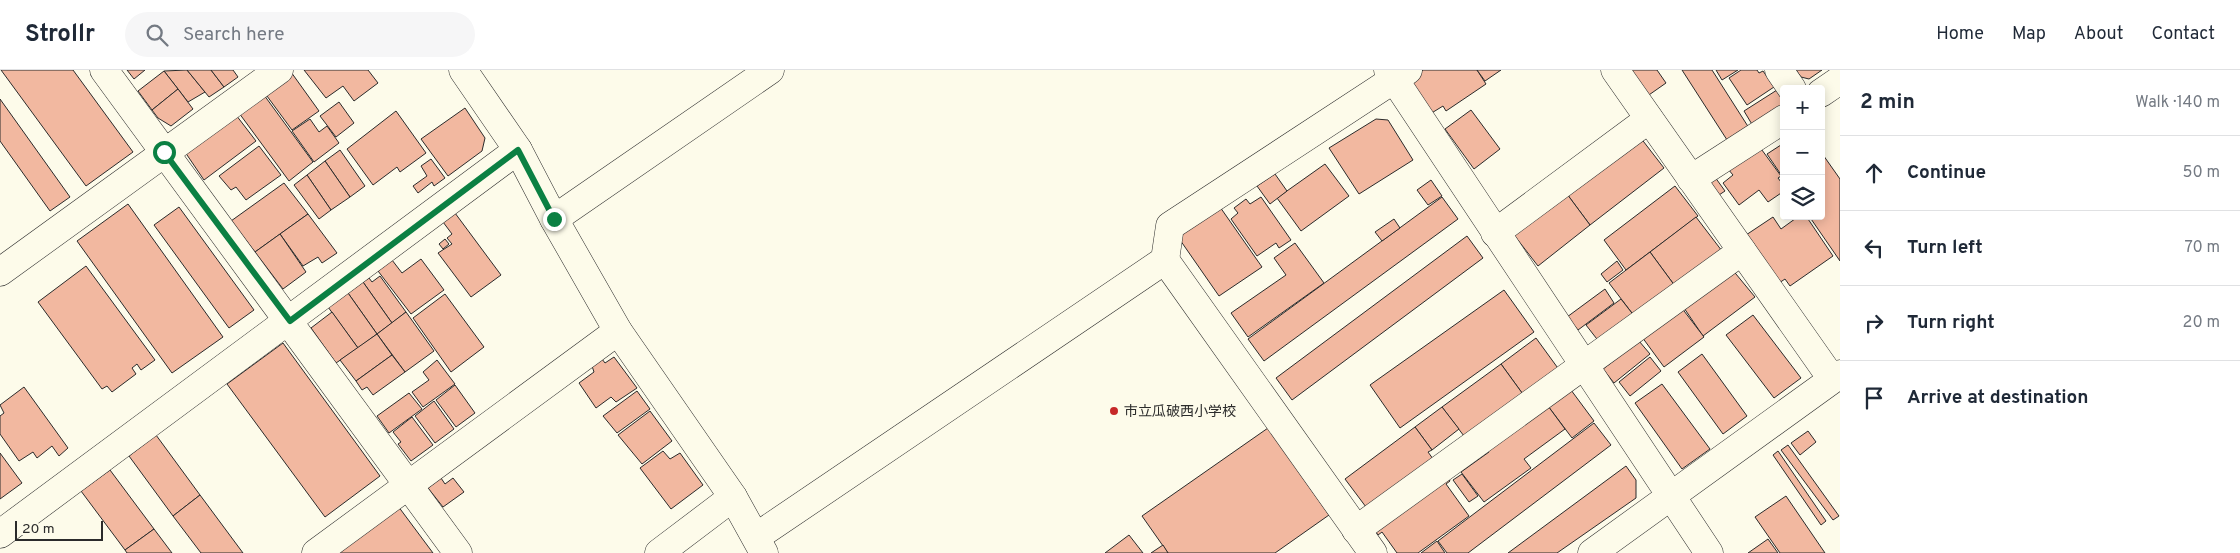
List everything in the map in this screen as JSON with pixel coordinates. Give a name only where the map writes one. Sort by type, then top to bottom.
[{"type":"street","points":[[104,70],[290,321],[458,553]]},
{"type":"street","points":[[0,272],[279,70]]},
{"type":"street","points":[[463,70],[518,150],[554,219],[618,331],[733,497],[760,545],[1165,260]]},
{"type":"street","points":[[554,219],[770,70]]},
{"type":"street","points":[[1592,553],[1836,376],[1742,251],[1615,70]]},
{"type":"street","points":[[1779,70],[1789,85]]},
{"type":"street","points":[[1373,553],[1165,260],[1170,226],[1396,73],[1496,233],[1670,498],[1709,553]]},
{"type":"street","points":[[1825,90],[1840,80]]},
{"type":"street","points":[[1496,233],[1649,119]]},
{"type":"street","points":[[1691,179],[1780,122]]},
{"type":"street","points":[[0,534],[290,321],[518,150]]},
{"type":"street","points":[[1356,530],[1742,251]]},
{"type":"street","points":[[316,553],[618,331]]},
{"type":"street","points":[[658,553],[733,497]]},
{"type":"building","points":[[1,70],[73,70],[133,152],[86,186]]},
{"type":"building","points":[[127,70],[145,70],[134,79]]},
{"type":"building","points":[[187,70],[205,92],[188,102],[164,71]]},
{"type":"building","points":[[187,70],[211,70],[224,87],[209,97]]},
{"type":"building","points":[[211,70],[233,70],[238,77],[224,87]]},
{"type":"building","points":[[304,70],[368,70],[378,83],[354,101],[343,86],[326,98]]},
{"type":"building","points":[[1423,70],[1477,70],[1486,84],[1446,111],[1443,106],[1430,114],[1409,82],[1411,78]]},
{"type":"building","points":[[1477,70],[1501,70],[1485,81]]},
{"type":"building","points":[[1627,70],[1657,70],[1666,83],[1646,97]]},
{"type":"building","points":[[1682,70],[1712,70],[1749,128],[1729,143]]},
{"type":"building","points":[[1716,70],[1738,70],[1722,80]]},
{"type":"building","points":[[1741,70],[1757,70],[1759,73],[1763,71],[1774,87],[1747,105],[1729,78]]},
{"type":"building","points":[[1796,70],[1822,70],[1809,79],[1801,77]]},
{"type":"building","points":[[164,71],[178,89],[152,110],[138,91]]},
{"type":"building","points":[[291,72],[319,111],[292,130],[264,92]]},
{"type":"building","points":[[178,89],[193,109],[171,126],[158,118],[152,110]]},
{"type":"building","points":[[1777,90],[1780,94],[1780,116],[1756,131],[1744,111]]},
{"type":"building","points":[[264,95],[313,162],[289,181],[239,113]]},
{"type":"building","points":[[0,99],[70,197],[50,211],[0,141]]},
{"type":"building","points":[[339,102],[354,123],[336,137],[320,116]]},
{"type":"building","points":[[465,108],[485,138],[482,151],[448,176],[421,139]]},
{"type":"building","points":[[1471,110],[1500,149],[1474,169],[1445,129]]},
{"type":"building","points":[[396,111],[426,153],[400,172],[397,167],[373,185],[347,149]]},
{"type":"building","points":[[236,115],[256,141],[204,180],[185,152]]},
{"type":"building","points":[[310,119],[319,132],[327,126],[339,143],[314,162],[292,131]]},
{"type":"building","points":[[1376,119],[1388,120],[1413,160],[1359,194],[1329,148]]},
{"type":"building","points":[[1640,137],[1664,168],[1590,225],[1567,194]]},
{"type":"building","points":[[259,146],[281,175],[246,200],[236,187],[231,190],[219,176]]},
{"type":"building","points":[[1759,146],[1780,175],[1778,178],[1780,181],[1780,194],[1768,202],[1759,190],[1739,205],[1723,183],[1733,175],[1728,169]]},
{"type":"building","points":[[1780,146],[1780,173],[1767,154]]},
{"type":"building","points":[[340,150],[365,186],[350,197],[325,161]]},
{"type":"building","points":[[1825,158],[1840,179],[1840,261],[1812,220],[1825,220]]},
{"type":"building","points":[[431,159],[445,178],[434,186],[432,182],[418,193],[413,186],[427,176],[421,166]]},
{"type":"building","points":[[325,161],[350,197],[331,210],[307,175]]},
{"type":"building","points":[[1325,164],[1349,196],[1301,231],[1277,198]]},
{"type":"building","points":[[1712,173],[1725,191],[1713,199],[1700,181]]},
{"type":"building","points":[[1275,174],[1287,191],[1270,204],[1257,186]]},
{"type":"building","points":[[307,175],[331,210],[319,219],[294,185]]},
{"type":"building","points":[[1431,180],[1442,196],[1428,205],[1417,190]]},
{"type":"building","points":[[284,183],[308,214],[255,252],[231,221]]},
{"type":"building","points":[[1675,186],[1698,216],[1626,270],[1604,240]]},
{"type":"building","points":[[1567,194],[1590,225],[1538,266],[1514,235]]},
{"type":"building","points":[[1261,197],[1291,240],[1279,248],[1276,243],[1257,256],[1231,219],[1238,213],[1234,208],[1246,199],[1250,204]]},
{"type":"building","points":[[1442,197],[1458,219],[1264,361],[1248,339]]},
{"type":"building","points":[[128,204],[223,337],[172,373],[77,241]]},
{"type":"building","points":[[179,207],[254,310],[229,328],[154,225]]},
{"type":"building","points":[[1220,207],[1262,267],[1219,296],[1178,237]]},
{"type":"building","points":[[455,213],[501,275],[471,297],[438,253],[452,244],[447,238],[452,234],[443,222]]},
{"type":"building","points":[[308,214],[337,253],[322,263],[318,257],[303,266],[280,234]]},
{"type":"building","points":[[1696,217],[1722,251],[1675,286],[1650,252]]},
{"type":"building","points":[[1773,217],[1781,229],[1793,220],[1809,220],[1833,256],[1790,286],[1785,279],[1776,285],[1743,237]]},
{"type":"building","points":[[1394,219],[1400,228],[1382,241],[1375,232]]},
{"type":"building","points":[[280,234],[306,272],[283,289],[255,252]]},
{"type":"building","points":[[1467,236],[1483,258],[1292,400],[1276,378]]},
{"type":"building","points":[[445,239],[449,244],[443,249],[439,244]]},
{"type":"building","points":[[1295,243],[1324,283],[1248,337],[1231,313],[1286,275],[1274,258]]},
{"type":"building","points":[[1650,252],[1675,286],[1635,317],[1609,283]]},
{"type":"building","points":[[421,259],[444,290],[411,314],[378,271],[392,260],[402,273]]},
{"type":"building","points":[[1617,261],[1623,270],[1607,282],[1601,274]]},
{"type":"building","points":[[86,266],[155,360],[141,370],[137,364],[132,368],[136,374],[112,392],[107,386],[102,389],[38,302]]},
{"type":"building","points":[[1731,268],[1755,297],[1703,336],[1682,305]]},
{"type":"building","points":[[380,276],[406,312],[392,323],[363,282],[369,278],[372,282]]},
{"type":"building","points":[[363,282],[392,323],[377,334],[348,293]]},
{"type":"building","points":[[1605,289],[1614,303],[1578,330],[1567,317]]},
{"type":"building","points":[[1504,290],[1534,332],[1400,428],[1370,385]]},
{"type":"building","points":[[348,293],[377,334],[358,348],[328,307]]},
{"type":"building","points":[[445,294],[484,347],[451,372],[413,318]]},
{"type":"building","points":[[1621,299],[1635,317],[1600,343],[1586,325]]},
{"type":"building","points":[[1681,307],[1704,337],[1664,367],[1642,337]]},
{"type":"building","points":[[332,312],[358,348],[336,363],[311,328]]},
{"type":"building","points":[[406,312],[434,351],[405,372],[377,334]]},
{"type":"building","points":[[1753,315],[1801,378],[1774,398],[1726,335]]},
{"type":"building","points":[[377,334],[392,355],[356,381],[340,360]]},
{"type":"building","points":[[1536,338],[1560,371],[1525,397],[1501,364]]},
{"type":"building","points":[[1639,341],[1650,354],[1614,383],[1603,369]]},
{"type":"building","points":[[283,343],[380,476],[325,517],[227,384]]},
{"type":"building","points":[[1702,354],[1747,416],[1723,434],[1678,372]]},
{"type":"building","points":[[392,355],[405,372],[373,395],[367,387],[362,390],[356,381]]},
{"type":"building","points":[[614,357],[637,388],[616,402],[611,397],[596,408],[579,383],[594,372],[592,366],[602,359],[605,363]]},
{"type":"building","points":[[1650,357],[1661,371],[1630,396],[1619,382]]},
{"type":"building","points":[[437,360],[455,384],[423,407],[412,392],[429,380],[423,372]]},
{"type":"building","points":[[1501,364],[1525,397],[1467,440],[1442,407]]},
{"type":"building","points":[[1662,384],[1710,449],[1682,469],[1635,403]]},
{"type":"building","points":[[455,385],[475,413],[456,427],[436,400]]},
{"type":"building","points":[[24,387],[68,448],[59,456],[52,446],[37,458],[33,452],[19,461],[0,434],[0,416],[4,413],[0,405]]},
{"type":"building","points":[[1571,390],[1594,421],[1572,438],[1548,406]]},
{"type":"building","points":[[637,391],[650,409],[617,433],[603,416]]},
{"type":"building","points":[[409,393],[422,409],[389,433],[377,416]]},
{"type":"building","points":[[434,401],[454,429],[435,443],[415,416]]},
{"type":"building","points":[[1548,406],[1565,429],[1524,459],[1531,468],[1484,502],[1461,472],[1489,452],[1486,448]]},
{"type":"building","points":[[1442,407],[1459,429],[1432,450],[1415,427]]},
{"type":"building","points":[[650,411],[672,441],[642,464],[618,435]]},
{"type":"building","points":[[412,417],[433,445],[411,461],[398,444],[401,442],[393,432]]},
{"type":"building","points":[[1594,423],[1611,445],[1468,553],[1447,553],[1438,541]]},
{"type":"building","points":[[1415,427],[1432,450],[1428,452],[1436,463],[1369,511],[1345,479]]},
{"type":"building","points":[[1268,428],[1329,515],[1275,553],[1168,553],[1142,516]]},
{"type":"building","points":[[1808,431],[1816,442],[1800,455],[1791,443]]},
{"type":"building","points":[[156,435],[200,495],[173,516],[129,456]]},
{"type":"building","points":[[1788,445],[1839,516],[1833,520],[1781,450]]},
{"type":"building","points":[[663,451],[670,459],[680,453],[703,485],[671,509],[640,468]]},
{"type":"building","points":[[1778,451],[1826,521],[1821,525],[1773,455]]},
{"type":"building","points":[[0,453],[22,483],[0,499]]},
{"type":"building","points":[[1626,466],[1636,480],[1636,498],[1557,553],[1508,553]]},
{"type":"building","points":[[110,470],[154,529],[125,550],[81,491]]},
{"type":"building","points":[[1445,473],[1450,481],[1446,484],[1469,516],[1418,553],[1397,553],[1382,532],[1378,535],[1372,526]]},
{"type":"building","points":[[1462,474],[1478,496],[1469,502],[1453,480]]},
{"type":"building","points":[[441,478],[445,484],[453,478],[464,492],[443,507],[428,488]]},
{"type":"building","points":[[200,495],[243,553],[201,553],[173,516]]},
{"type":"building","points":[[1786,496],[1825,553],[1780,553],[1755,517]]},
{"type":"building","points":[[398,506],[433,553],[334,553]]},
{"type":"building","points":[[154,529],[172,553],[127,553],[125,550]]},
{"type":"building","points":[[1129,535],[1143,553],[1105,553]]},
{"type":"building","points":[[1768,539],[1778,553],[1748,553]]},
{"type":"building","points":[[1437,541],[1445,553],[1421,553]]},
{"type":"building","points":[[1163,545],[1168,553],[1151,553]]},
{"type":"place","name":"市立瓜破西小学校","points":[[1114,411]]},
{"type":"route","points":[[164,152],[290,321],[518,150],[554,219]]}]
